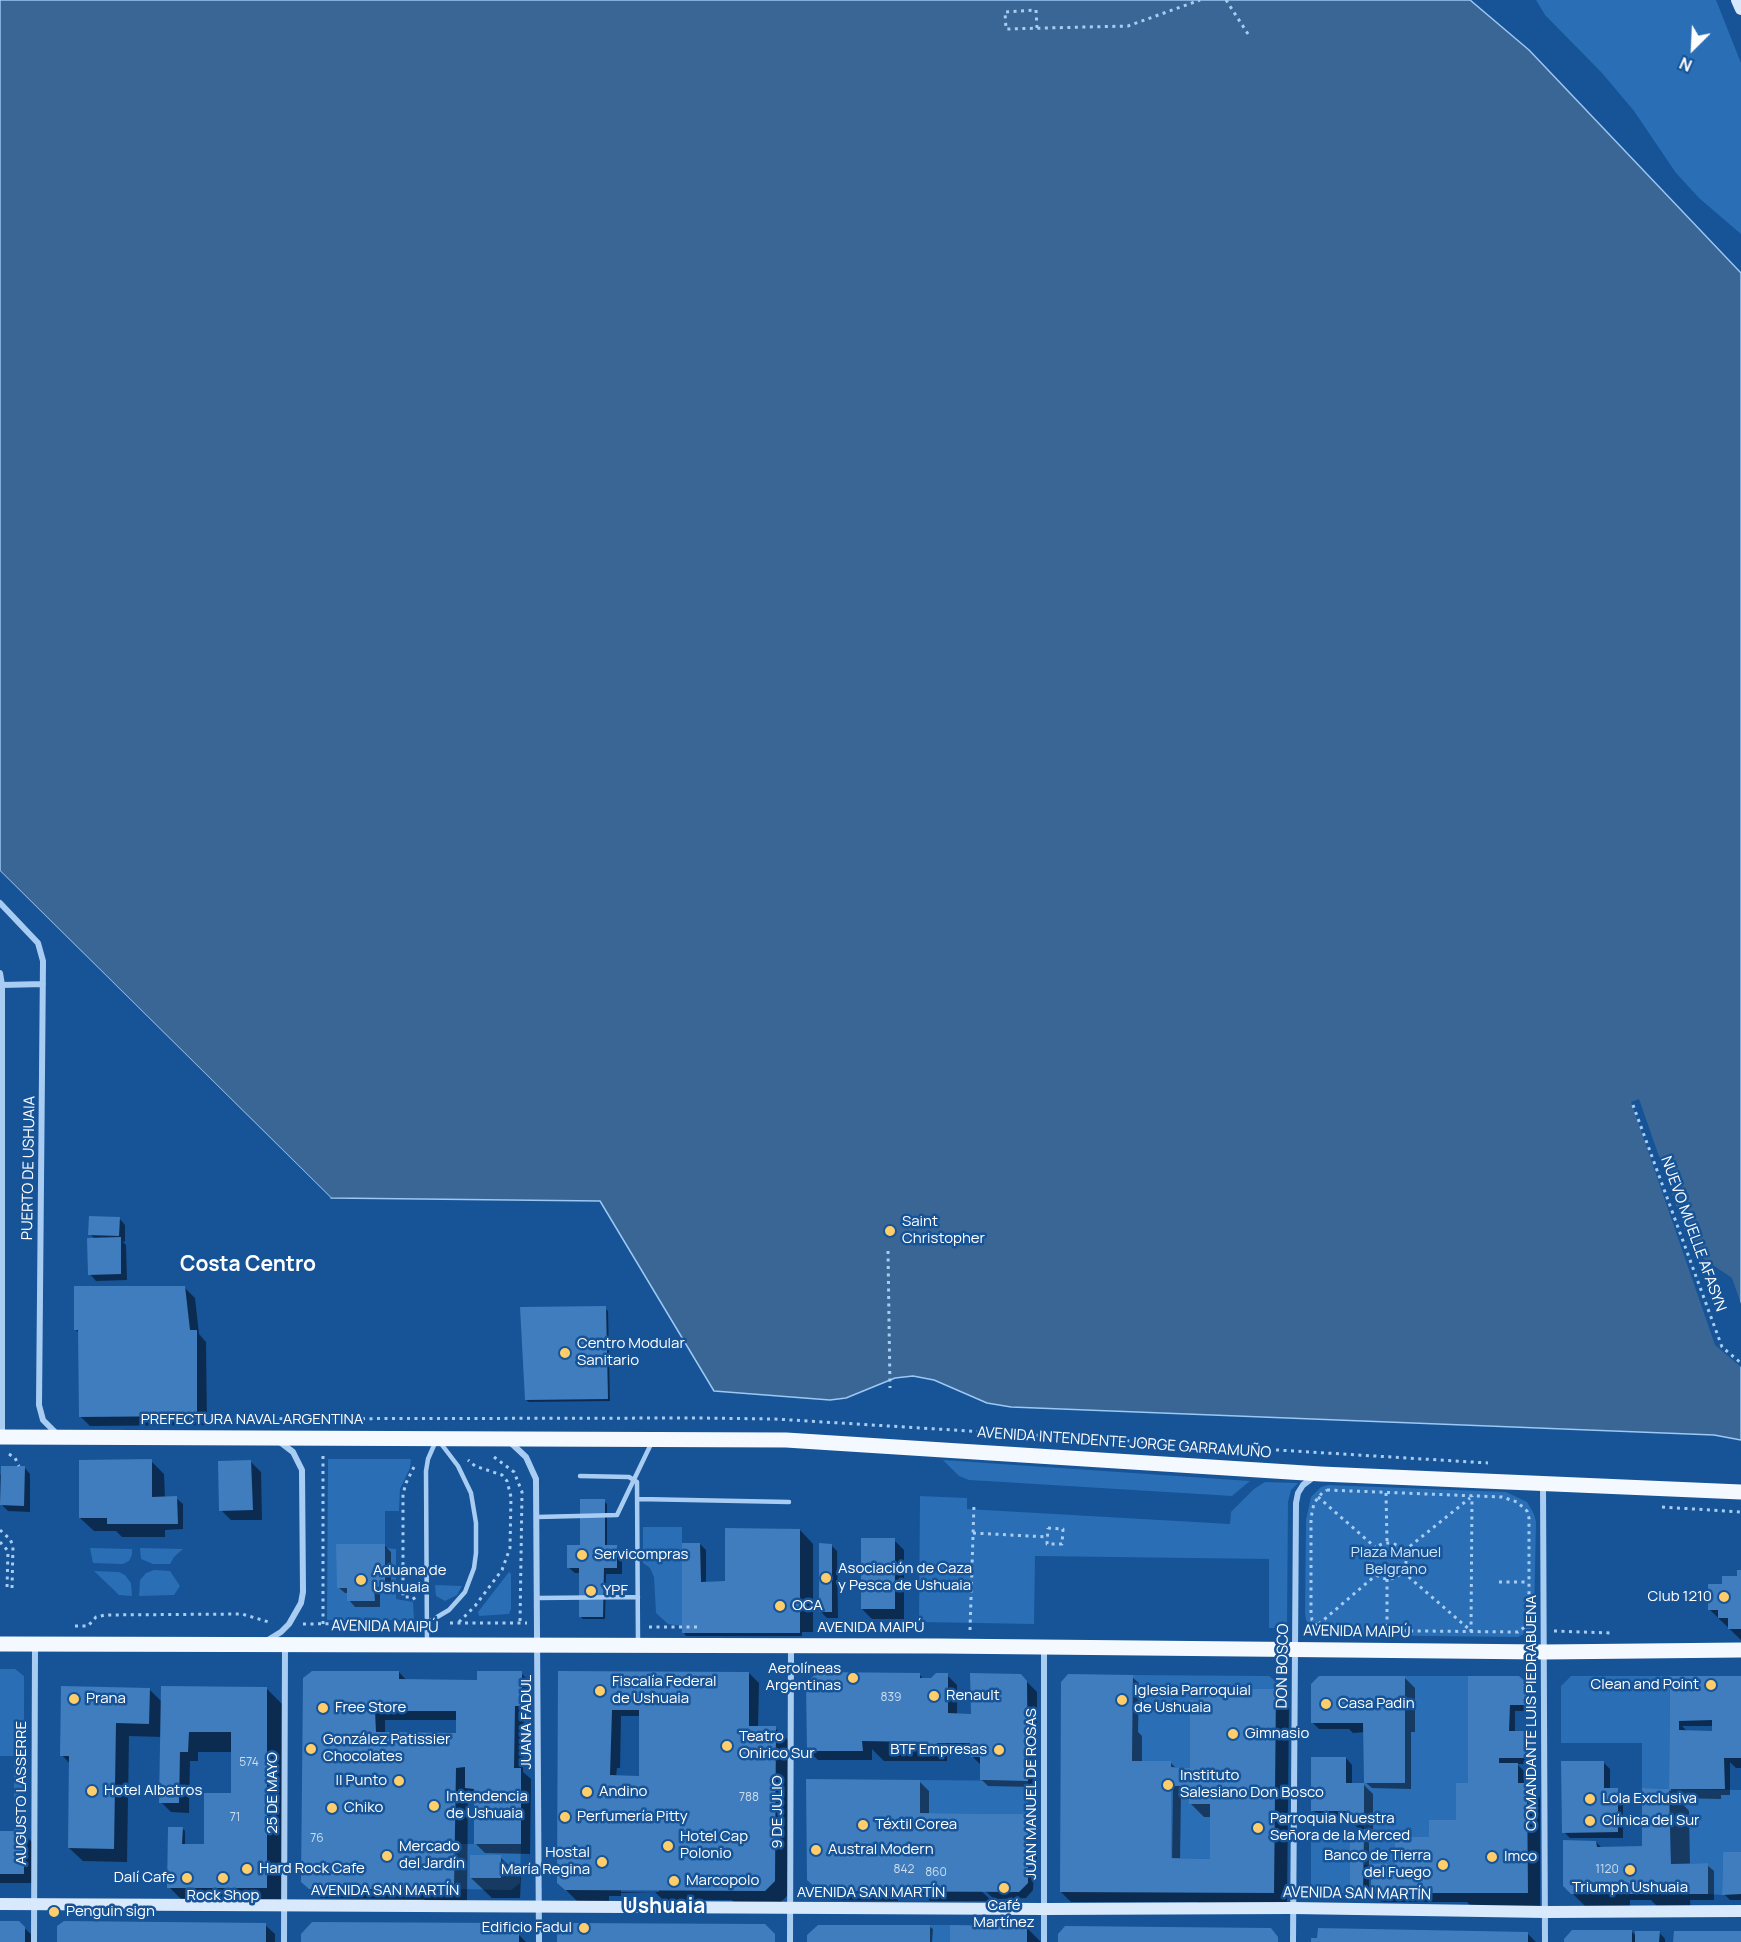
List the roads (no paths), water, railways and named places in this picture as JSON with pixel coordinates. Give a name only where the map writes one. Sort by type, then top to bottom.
[{"type":"main road","points":[[1737,0],[1741,9]]},
{"type":"main road","name":"PREFECTURA NAVAL ARGENTINA","points":[[1,1442],[64,1438],[274,1438],[434,1445],[505,1438]]},
{"type":"main road","name":"AVENIDA INTENDENTE JORGE GARRAMUÑO","points":[[505,1438],[786,1440],[1321,1474],[1741,1492]]},
{"type":"main road","name":"AVENIDA MAIPÚ","points":[[0,1644],[1044,1646],[1544,1652],[1741,1650]]},
{"type":"main road","name":"AVENIDA SAN MARTÍN","points":[[0,1904],[1741,1911]]},
{"type":"street","name":"PUERTO DE USHUAIA","points":[[0,903],[38,943],[43,962],[39,1405],[46,1425],[64,1438]]},
{"type":"street","name":"PUERTO DE USHUAIA","points":[[0,973],[2,986],[1,1442]]},
{"type":"street","points":[[2,986],[43,984]]},
{"type":"street","points":[[253,1644],[273,1638],[289,1624],[301,1603],[303,1592],[302,1470],[294,1452],[274,1438]]},
{"type":"street","name":"JUANA FADUL","points":[[505,1438],[518,1448],[532,1468],[536,1479],[539,1942]]},
{"type":"street","name":"DON BOSCO","points":[[1293,1942],[1296,1503],[1303,1485],[1321,1474]]},
{"type":"street","name":"COMANDANTE LUIS PIEDRABUENA","points":[[1543,1483],[1545,1942]]},
{"type":"street","name":"AUGUSTO LASSERRE","points":[[33,1942],[35,1644]]},
{"type":"street","name":"25 DE MAYO","points":[[284,1942],[285,1644]]},
{"type":"street","name":"9 DE JULIO","points":[[790,1942],[791,1646]]},
{"type":"street","name":"JUAN MANUEL DE ROSAS","points":[[1044,1646],[1044,1942]]},
{"type":"lane","points":[[537,1517],[617,1515],[653,1439]]},
{"type":"lane","points":[[427,1623],[449,1610],[465,1592],[474,1568],[476,1553],[476,1523],[471,1493],[465,1478],[447,1452],[434,1445],[425,1481],[427,1646]]},
{"type":"lane","points":[[580,1476],[634,1479]]},
{"type":"lane","points":[[634,1479],[637,1482],[638,1499],[638,1646]]},
{"type":"lane","points":[[638,1499],[789,1502]]},
{"type":"lane","points":[[538,1598],[638,1597]]},
{"type":"place","name":"Saint Christopher","points":[[890,1231]]},
{"type":"place","name":"Centro Modular Sanitario","points":[[565,1353]]},
{"type":"place","name":"Servicompras","points":[[582,1555]]},
{"type":"place","name":"Asociación de Caza y Pesca de Ushuaia","points":[[826,1578]]},
{"type":"place","name":"Aduana de Ushuaia","points":[[361,1580]]},
{"type":"place","name":"YPF","points":[[591,1591]]},
{"type":"place","name":"Club 1210","points":[[1724,1597]]},
{"type":"place","name":"OCA","points":[[780,1606]]},
{"type":"place","name":"Aerolíneas Argentinas","points":[[853,1678]]},
{"type":"place","name":"Clean and Point","points":[[1711,1685]]},
{"type":"place","name":"Fiscalía Federal de Ushuaia","points":[[600,1691]]},
{"type":"place","name":"Renault","points":[[934,1696]]},
{"type":"place","name":"Prana","points":[[74,1699]]},
{"type":"place","name":"Iglesia Parroquial de Ushuaia","points":[[1122,1700]]},
{"type":"place","name":"Casa Padin","points":[[1326,1704]]},
{"type":"place","name":"Free Store","points":[[323,1708]]},
{"type":"place","name":"Gimnasio","points":[[1233,1734]]},
{"type":"place","name":"Teatro Onirico Sur","points":[[727,1746]]},
{"type":"place","name":"González Patissier Chocolates","points":[[311,1749]]},
{"type":"place","name":"BTF Empresas","points":[[999,1750]]},
{"type":"place","name":"Il Punto","points":[[399,1781]]},
{"type":"place","name":"Instituto Salesiano Don Bosco","points":[[1168,1785]]},
{"type":"place","name":"Hotel Albatros","points":[[92,1791]]},
{"type":"place","name":"Andino","points":[[587,1792]]},
{"type":"place","name":"Lola Exclusiva","points":[[1590,1799]]},
{"type":"place","name":"Intendencia de Ushuaia","points":[[434,1806]]},
{"type":"place","name":"Chiko","points":[[332,1808]]},
{"type":"place","name":"Perfumería Pitty","points":[[565,1817]]},
{"type":"place","name":"Clínica del Sur","points":[[1590,1821]]},
{"type":"place","name":"Téxtil Corea","points":[[863,1825]]},
{"type":"place","name":"Parroquia Nuestra Señora de la Merced","points":[[1258,1828]]},
{"type":"place","name":"Hotel Cap Polonio","points":[[668,1846]]},
{"type":"place","name":"Austral Modern","points":[[816,1850]]},
{"type":"place","name":"Mercado del Jardín","points":[[387,1856]]},
{"type":"place","name":"Imco","points":[[1492,1857]]},
{"type":"place","name":"Hostal María Regina","points":[[602,1862]]},
{"type":"place","name":"Banco de Tierra del Fuego","points":[[1443,1865]]},
{"type":"place","name":"Hard Rock Cafe","points":[[247,1869]]},
{"type":"place","name":"Triumph Ushuaia","points":[[1630,1870]]},
{"type":"place","name":"Dalí Cafe","points":[[187,1878]]},
{"type":"place","name":"Rock Shop","points":[[223,1878]]},
{"type":"place","name":"Marcopolo","points":[[674,1881]]},
{"type":"place","name":"Café Martínez","points":[[1004,1888]]},
{"type":"place","name":"Penguin sign","points":[[54,1912]]},
{"type":"place","name":"Edificio Fadul","points":[[584,1928]]},
{"type":"district","name":"Costa Centro","points":[[248,1265]]},
{"type":"district","name":"Ushuaia","points":[[664,1907]]},
{"type":"park label","name":"Plaza Manuel Belgrano","points":[[1396,1562]]}]
